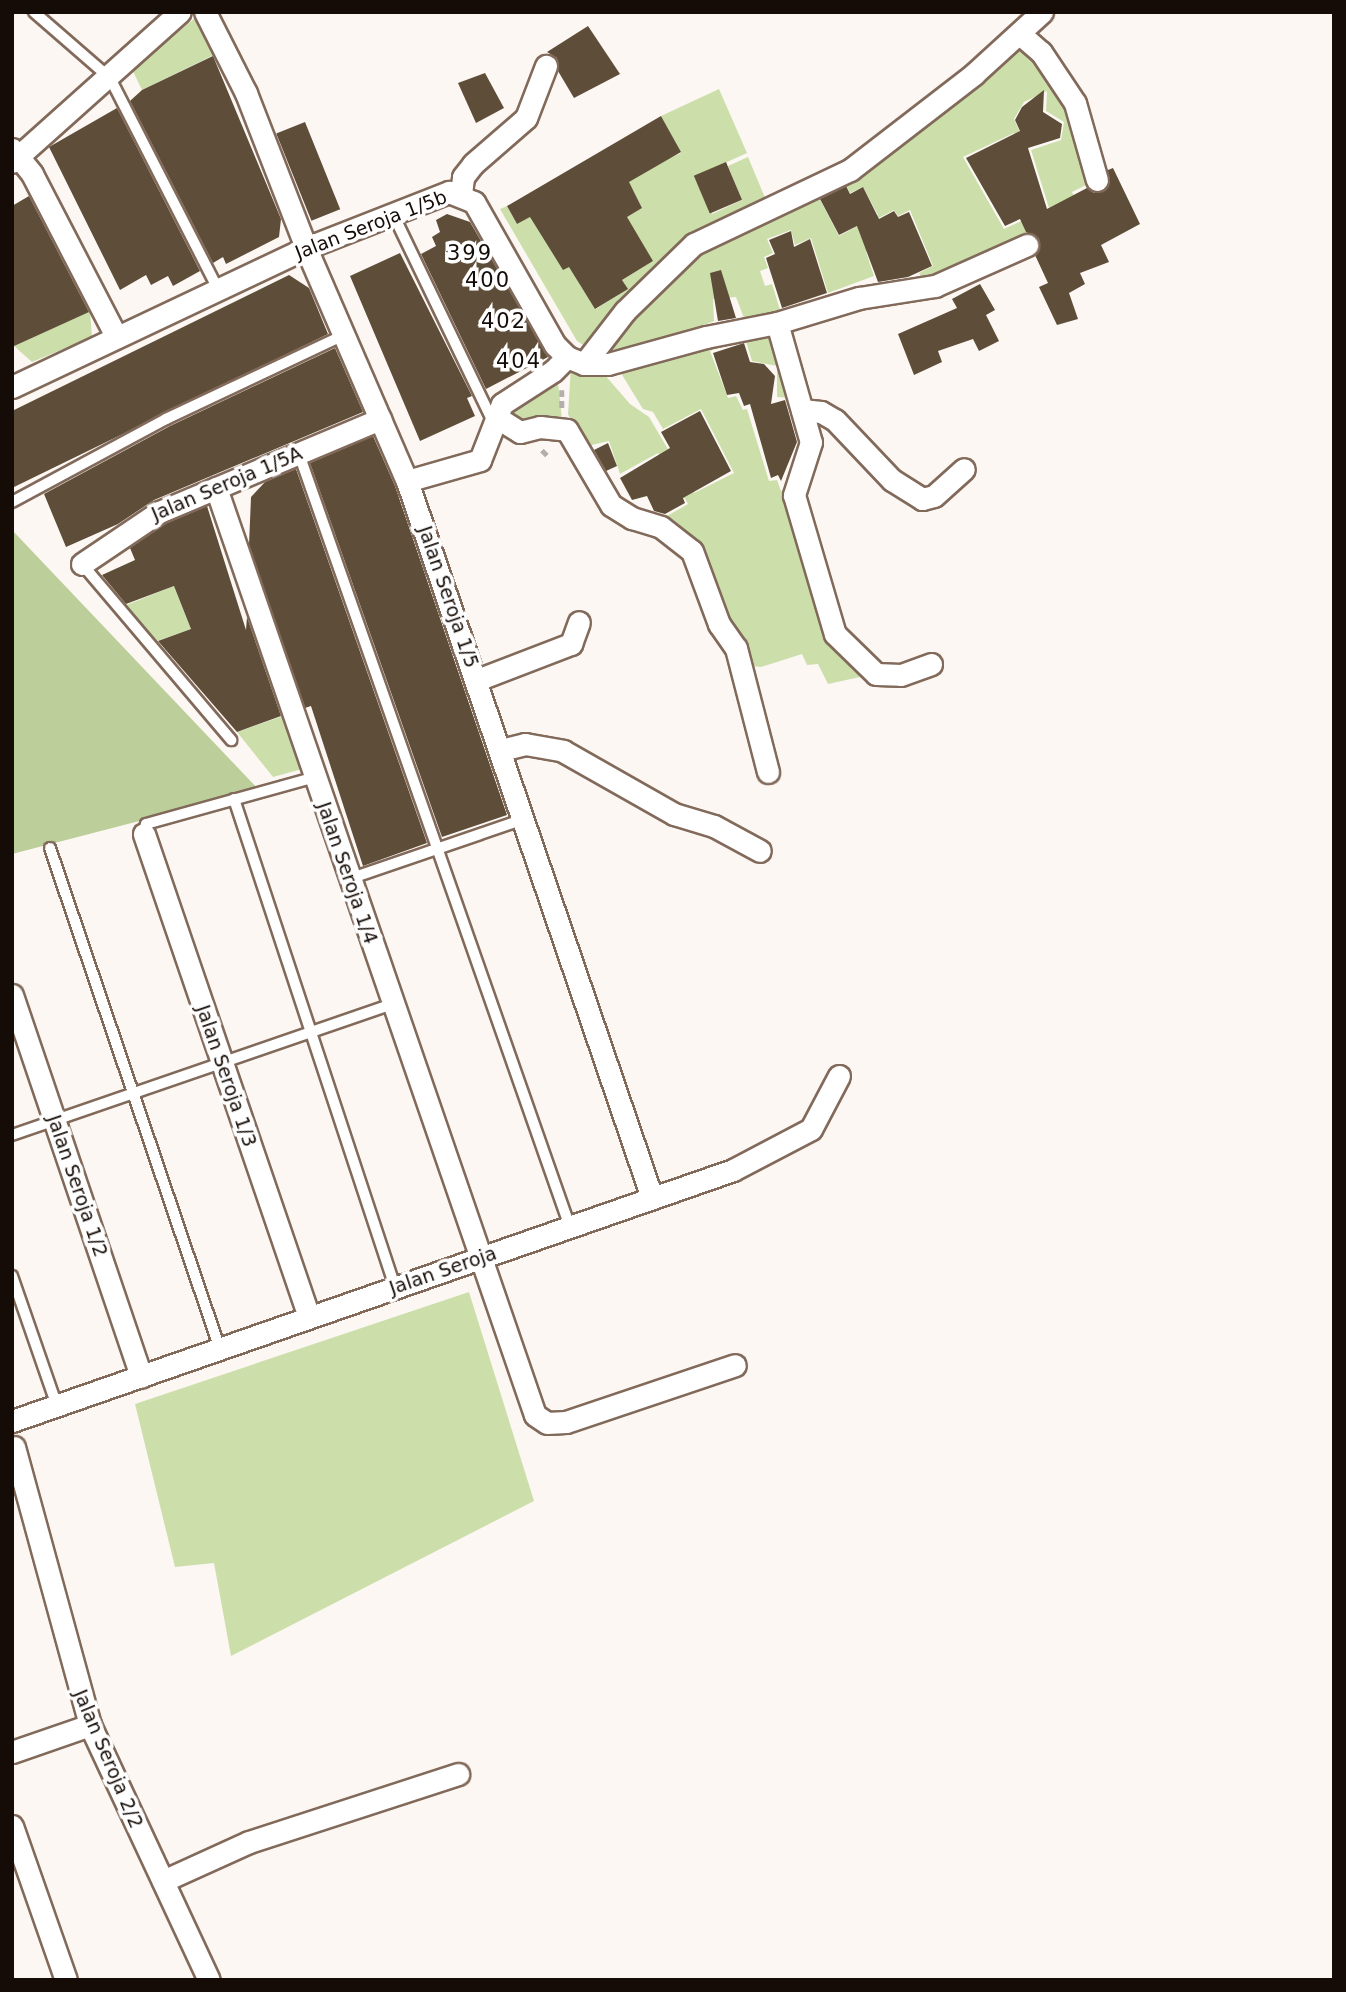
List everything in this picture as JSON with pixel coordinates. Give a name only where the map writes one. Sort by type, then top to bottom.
[{"type":"street","points":[[116,336],[15,156],[110,78],[180,12]]},
{"type":"street","name":"Jalan Seroja 1/5","points":[[205,12],[246,93],[306,248],[407,481],[652,1198]]},
{"type":"street","points":[[407,481],[480,460],[495,420],[511,395],[575,360],[694,244],[850,170],[1020,34],[1042,12]]},
{"type":"street","points":[[1020,34],[1041,52],[1075,103],[1097,180]]},
{"type":"street","points":[[461,194],[463,177],[474,164],[526,118],[546,66]]},
{"type":"street","name":"Jalan Seroja 1/5b","points":[[15,380],[306,248],[449,192],[461,194],[482,215],[555,345],[575,360]]},
{"type":"street","points":[[575,360],[608,364],[706,337],[778,323],[859,298],[935,286],[1027,245]]},
{"type":"street","points":[[778,323],[811,454],[795,482],[794,495],[835,634],[876,674],[901,675],[931,664]]},
{"type":"street","points":[[802,410],[821,412],[835,420],[899,487],[922,499],[934,496],[964,469]]},
{"type":"street","name":"Jalan Seroja 1/5A","points":[[82,564],[138,522],[380,419]]},
{"type":"street","points":[[495,420],[520,432],[540,427],[567,430],[611,505],[632,518],[661,527],[692,551],[719,624],[736,648],[768,772]]},
{"type":"street","name":"Jalan Seroja 1/4","points":[[216,488],[527,1401],[535,1415],[547,1423],[566,1422],[735,1366]]},
{"type":"street","points":[[477,680],[571,644],[579,622]]},
{"type":"street","points":[[501,750],[525,744],[563,751],[674,814],[714,826],[761,851]]},
{"type":"street","name":"Jalan Seroja 1/3","points":[[144,834],[309,1317]]},
{"type":"street","name":"Jalan Seroja 1/2","points":[[12,995],[141,1377]]},
{"type":"street","name":"Jalan Seroja","points":[[12,1422],[733,1170],[804,1135],[820,1117],[839,1076]]},
{"type":"street","name":"Jalan Seroja 2/2","points":[[14,1447],[90,1725],[209,1980]]},
{"type":"street","points":[[12,1752],[90,1725]]},
{"type":"street","points":[[163,1881],[248,1842],[458,1774]]},
{"type":"street","points":[[12,1826],[66,1980]]},
{"type":"lane","points":[[34,12],[110,78],[218,289]]},
{"type":"lane","points":[[393,214],[495,420]]},
{"type":"lane","points":[[12,502],[166,419],[344,335]]},
{"type":"lane","points":[[299,454],[570,1227]]},
{"type":"lane","points":[[82,564],[230,740]]},
{"type":"lane","points":[[144,834],[146,824],[315,777]]},
{"type":"lane","points":[[234,799],[308,1033],[395,1287]]},
{"type":"lane","points":[[349,879],[524,819]]},
{"type":"lane","points":[[50,848],[220,1349]]},
{"type":"lane","points":[[12,1135],[392,1004]]},
{"type":"lane","points":[[12,1276],[57,1406]]},
{"type":"path","points":[[567,430],[562,411],[575,360]]},
{"type":"green space","points":[[195,18],[214,55],[142,90],[132,69]]},
{"type":"green space","points":[[1020,38],[1066,94],[1094,181],[1072,192],[1080,209],[924,286],[919,273],[933,266],[910,210],[898,216],[894,210],[873,221],[883,243],[866,252],[874,276],[828,293],[811,238],[795,245],[791,230],[767,239],[773,253],[764,257],[768,268],[760,271],[765,286],[772,284],[781,313],[744,318],[736,297],[713,299],[714,321],[661,342],[598,352],[691,249],[823,186]],"holes":[[[1047,91],[1046,111],[1064,122],[1061,140],[1031,150],[1049,208],[1004,229],[963,157],[1014,133],[1026,146],[1014,119],[1024,102]],[[845,183],[850,193],[863,187],[878,215],[839,236],[818,196]]]},
{"type":"green space","points":[[719,89],[747,153],[694,177],[712,214],[742,200],[728,166],[748,157],[766,200],[710,227],[591,344],[585,346],[577,341],[500,209],[507,206],[517,224],[540,211],[578,262],[580,285],[596,309],[627,289],[622,280],[653,261],[620,221],[642,208],[633,190],[601,190],[681,153],[661,116]]},
{"type":"green space","points":[[90,311],[92,337],[32,362],[14,346]]},
{"type":"green space","points":[[767,331],[780,344],[794,398],[777,397],[777,366],[752,361],[745,338],[710,351],[728,398],[736,396],[743,410],[747,409],[769,481],[777,480],[781,491],[789,492],[823,617],[865,673],[860,677],[828,684],[818,664],[807,665],[802,654],[761,667],[751,666],[726,627],[701,555],[660,520],[688,504],[658,453],[620,474],[609,441],[583,447],[568,414],[571,367],[604,374],[630,404],[649,417],[694,493],[734,473],[701,409],[663,429],[653,412],[643,409],[616,365]]},
{"type":"green space","points":[[557,374],[562,419],[509,423],[510,409]]},
{"type":"green space","points":[[12,530],[259,790],[12,854]]},
{"type":"green space","points":[[174,586],[191,629],[157,641],[124,606]]},
{"type":"green space","points":[[283,716],[302,769],[273,777],[237,732]]},
{"type":"green space","points":[[469,1292],[534,1501],[231,1656],[214,1563],[175,1567],[135,1404]]},
{"type":"building","points":[[588,26],[620,74],[574,98],[558,71],[557,58],[547,52]]},
{"type":"building","points":[[213,56],[281,219],[279,237],[226,264],[223,257],[213,263],[130,101],[142,90]]},
{"type":"building","points":[[485,73],[504,108],[476,123],[458,83]]},
{"type":"building","points":[[1044,90],[1043,112],[1062,124],[1060,138],[1028,148],[1047,209],[1087,188],[1094,193],[1106,190],[1108,170],[1113,168],[1140,224],[1101,245],[1109,262],[1080,273],[1085,284],[1069,293],[1078,319],[1057,325],[1039,287],[1048,283],[1035,255],[1039,239],[1026,232],[1020,219],[1005,226],[966,158],[1020,131],[1015,120],[1022,107]]},
{"type":"building","points":[[117,108],[200,271],[173,286],[168,276],[151,285],[146,275],[120,290],[49,147]]},
{"type":"building","points":[[661,116],[681,152],[629,182],[642,208],[627,217],[653,261],[622,280],[628,289],[595,309],[569,267],[563,270],[530,217],[517,224],[507,206]]},
{"type":"building","points":[[305,122],[340,209],[311,221],[276,134]]},
{"type":"building","points":[[726,162],[742,200],[710,213],[694,176]]},
{"type":"building","points":[[846,186],[850,194],[863,187],[879,219],[894,211],[898,217],[909,212],[932,266],[908,277],[878,282],[857,226],[839,235],[820,199]]},
{"type":"building","points":[[29,196],[89,312],[12,347],[12,206]]},
{"type":"building","points":[[447,214],[470,222],[548,357],[486,389],[421,254],[436,246],[432,237],[440,232],[436,220]]},
{"type":"building","points":[[791,231],[794,247],[810,239],[827,293],[782,308],[766,258],[775,254],[769,240]]},
{"type":"building","points":[[400,253],[472,396],[467,398],[475,416],[420,441],[350,276]]},
{"type":"building","points":[[721,270],[736,318],[718,321],[710,273]]},
{"type":"building","points":[[289,275],[309,288],[328,334],[12,488],[12,411]]},
{"type":"building","points":[[980,284],[995,310],[986,315],[999,341],[979,351],[973,339],[938,351],[942,362],[914,375],[898,334],[957,308],[952,299]]},
{"type":"building","points":[[744,343],[750,362],[764,364],[775,376],[771,404],[785,400],[797,442],[781,481],[778,475],[771,478],[750,404],[744,406],[739,393],[727,395],[713,353]]},
{"type":"building","points":[[335,348],[363,412],[154,500],[118,524],[66,547],[44,494],[170,426]]},
{"type":"building","points":[[700,411],[731,471],[683,498],[685,503],[665,514],[654,511],[647,496],[632,500],[620,478],[670,448],[661,432]]},
{"type":"building","points":[[373,436],[395,486],[507,815],[442,837],[310,463]]},
{"type":"building","points":[[608,443],[617,466],[606,471],[594,450]]},
{"type":"building","points":[[296,469],[427,843],[363,866],[311,706],[305,708],[249,545],[251,497],[265,482]]},
{"type":"building","points":[[207,506],[246,630],[247,617],[281,716],[237,732],[158,641],[191,629],[174,586],[126,604],[102,575],[135,560],[130,548],[165,524]]},
{"type":"district","name":"399","points":[[470,253]]},
{"type":"district","name":"400","points":[[488,280]]},
{"type":"district","name":"402","points":[[504,321]]},
{"type":"district","name":"404","points":[[519,361]]}]
